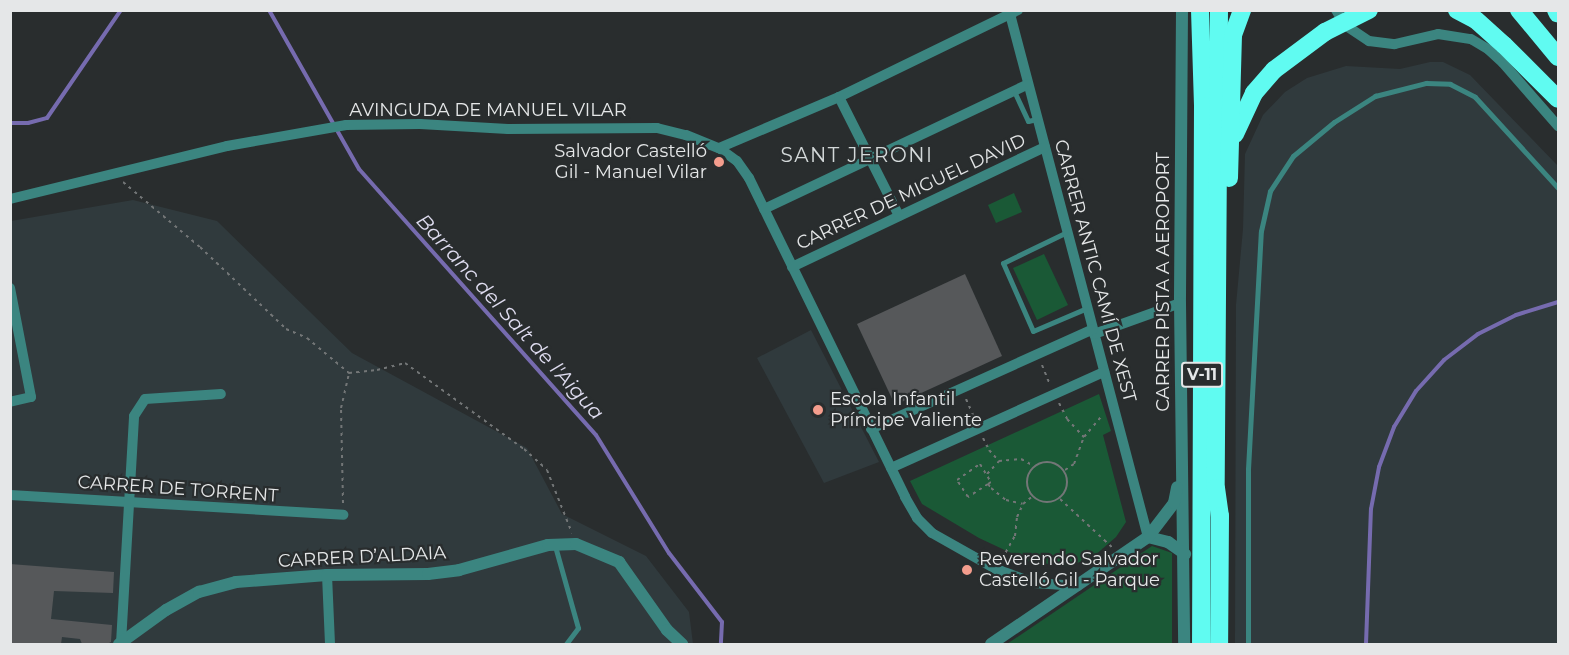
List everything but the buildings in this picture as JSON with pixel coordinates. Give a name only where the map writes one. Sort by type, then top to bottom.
[{"type":"highway","points":[[1200,10],[1203,106]]},
{"type":"highway","points":[[1203,106],[1207,85],[1208,10]]},
{"type":"highway","name":"V-11","points":[[1219,10],[1216,488],[1220,516],[1220,645]]},
{"type":"highway","points":[[1220,516],[1223,486],[1233,35],[1242,10]]},
{"type":"highway","points":[[1230,147],[1242,115],[1254,93],[1274,70],[1325,32],[1369,10]]},
{"type":"highway","points":[[1457,10],[1476,20],[1497,38],[1558,98]]},
{"type":"highway","points":[[1482,10],[1558,98]]},
{"type":"highway","points":[[1518,10],[1558,57]]},
{"type":"highway","name":"V-11","points":[[1201,645],[1203,106]]},
{"type":"street","name":"CARRER PISTA A AEROPORT","points":[[1182,10],[1180,303],[1185,554],[1184,645]]},
{"type":"street","points":[[1336,10],[1353,31],[1369,41],[1395,44],[1438,34],[1471,39],[1503,63],[1558,126]]},
{"type":"street","points":[[1350,10],[1353,31]]},
{"type":"street","points":[[719,148],[839,97],[1014,12]]},
{"type":"street","name":"CARRER ANTIC CAMÍ DE XEST","points":[[1014,12],[1028,84],[1148,537]]},
{"type":"street","points":[[764,209],[1028,84]]},
{"type":"street","points":[[839,97],[899,216]]},
{"type":"street","name":"AVINGUDA DE MANUEL VILAR","points":[[10,199],[117,171],[303,131],[346,125],[420,124],[508,129],[657,128],[686,135],[719,148],[737,161],[749,178],[871,429],[917,518],[932,533],[996,569],[1034,583],[1078,586]]},
{"type":"street","name":"CARRER DE MIGUEL DAVID","points":[[792,267],[1045,147]]},
{"type":"street","points":[[10,288],[31,397],[10,402]]},
{"type":"street","points":[[871,429],[1094,331],[1180,303]]},
{"type":"street","points":[[891,468],[1104,372]]},
{"type":"street","points":[[120,644],[134,416],[145,399],[221,394]]},
{"type":"street","points":[[991,645],[1148,537],[1174,504],[1182,459]]},
{"type":"street","name":"CARRER DE TORRENT","points":[[10,495],[343,515]]},
{"type":"street","points":[[1148,537],[1168,542],[1185,554]]},
{"type":"street","name":"CARRER D’ALDAIA","points":[[120,644],[166,610],[199,592],[236,582],[327,575],[439,573],[555,544],[576,544],[619,562],[681,644]]},
{"type":"street","points":[[327,575],[330,645]]},
{"type":"lane","points":[[1248,645],[1248,469],[1261,231],[1270,191],[1293,156],[1334,122],[1375,96],[1426,83],[1450,84],[1475,97],[1558,188]]},
{"type":"lane","points":[[1014,91],[1028,121],[1037,119]]},
{"type":"lane","points":[[1067,232],[1003,263],[1033,331],[1087,308]]},
{"type":"lane","points":[[555,544],[578,628],[566,645]]},
{"type":"path","points":[[117,171],[124,184],[200,247],[286,329],[307,338],[349,373],[377,370],[405,363],[524,448],[547,470],[576,544]]},
{"type":"path","points":[[343,515],[340,408],[349,373]]},
{"type":"path","points":[[1065,471],[1074,464],[1084,437],[1102,414],[1114,408]]},
{"type":"path","points":[[987,474],[999,461]]},
{"type":"path","points":[[1054,462],[1065,471],[1068,484],[1059,499],[1044,502],[1033,496],[1029,491],[1027,478],[1034,466],[1054,462]]},
{"type":"path","points":[[980,464],[991,482],[988,484],[968,497],[957,480],[980,464]]},
{"type":"path","points":[[988,484],[1006,500],[1023,504]]},
{"type":"path","points":[[996,569],[1015,536],[1017,518],[1023,504],[1033,496]]},
{"type":"path","points":[[1059,499],[1121,556]]},
{"type":"shaded area","points":[[1430,62],[1443,62],[1470,75],[1558,166],[1558,644],[1235,644],[1236,305],[1243,229],[1245,154],[1263,115],[1285,92],[1307,78],[1346,66],[1400,69]]},
{"type":"shaded area","points":[[133,200],[217,221],[352,353],[527,448],[562,514],[646,556],[689,612],[693,644],[11,644],[11,221]]},
{"type":"shaded area","name":"Escola Infantil Príncipe Valiente","points":[[811,330],[879,462],[824,483],[757,358]]},
{"type":"green space","points":[[1014,193],[1022,212],[996,223],[988,205]]},
{"type":"green space","points":[[1044,254],[1068,305],[1037,320],[1013,268]]},
{"type":"green space","points":[[1099,394],[1111,431],[1103,435],[1126,522],[1116,537],[1093,557],[1069,566],[1030,562],[979,538],[922,504],[910,481]]},
{"type":"green space","points":[[1152,546],[1172,553],[1172,644],[1007,644]]},
{"type":"waterway","points":[[10,123],[28,123],[47,118],[121,10]]},
{"type":"waterway","name":"Barranc del Salt de l'Aigua","points":[[269,10],[359,169],[596,435],[669,553],[722,622],[721,644]]},
{"type":"waterway","points":[[1366,644],[1371,509],[1379,467],[1394,427],[1416,391],[1444,360],[1478,334],[1516,315],[1558,302]]},
{"type":"place","name":"Salvador Castelló Gil - Manuel Vilar","points":[[719,162]]},
{"type":"place","name":"Escola Infantil Príncipe Valiente","points":[[818,410]]},
{"type":"place","name":"Reverendo Salvador Castelló Gil - Parque","points":[[967,570]]},
{"type":"district","name":"SANT JERONI","points":[[857,155]]}]
